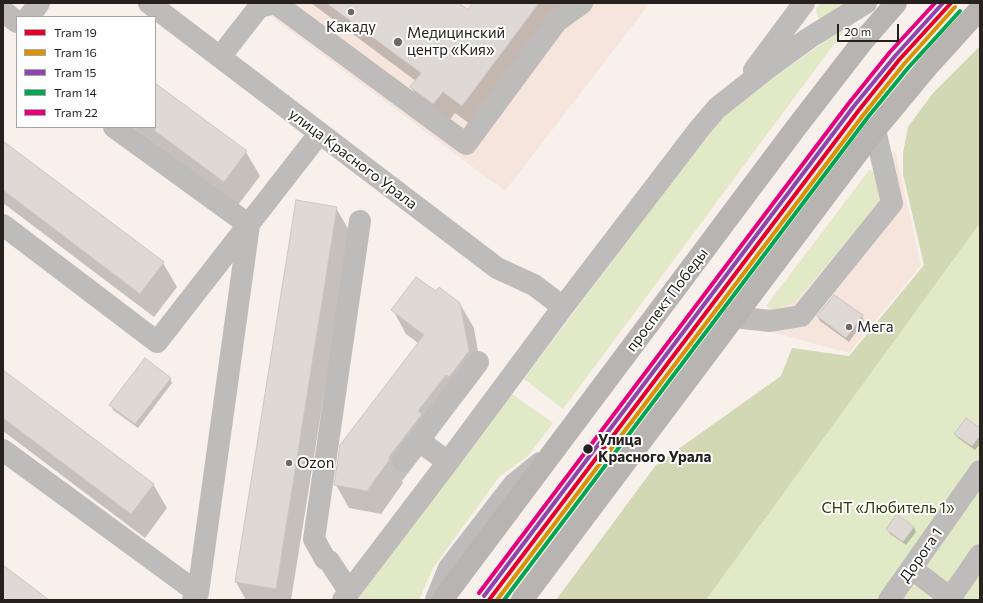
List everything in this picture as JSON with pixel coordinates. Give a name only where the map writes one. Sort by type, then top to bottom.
[{"type":"main road","name":"проспект Победы","points":[[442,600],[795,129],[863,41],[896,3]]},
{"type":"main road","points":[[522,600],[874,130],[929,65],[980,9]]},
{"type":"street","points":[[31,16],[39,3]]},
{"type":"street","name":"улица Красного Урала","points":[[149,3],[319,134],[497,268],[534,285],[562,307]]},
{"type":"street","points":[[220,57],[260,5],[275,4],[466,144],[557,21],[582,3]]},
{"type":"street","points":[[738,91],[804,3]]},
{"type":"street","points":[[808,3],[804,16],[810,29],[809,38]]},
{"type":"street","points":[[360,221],[314,539],[325,559],[329,561],[346,596],[448,462],[562,307],[717,108],[809,38],[866,3]]},
{"type":"street","points":[[3,12],[16,21]]},
{"type":"street","points":[[115,128],[249,225]]},
{"type":"street","points":[[734,317],[770,321],[801,316],[892,203],[874,130]]},
{"type":"street","points":[[3,224],[157,342],[319,134]]},
{"type":"street","points":[[3,450],[195,596],[249,225]]},
{"type":"street","points":[[403,461],[478,362]]},
{"type":"street","points":[[419,440],[448,462]]},
{"type":"street","points":[[436,600],[449,568],[514,484],[550,454]]},
{"type":"street","name":"Дорога 1","points":[[889,600],[980,471]]},
{"type":"street","points":[[912,569],[951,599],[980,555]]},
{"type":"shaded area","points":[[253,3],[650,3],[505,191]]},
{"type":"shaded area","points":[[895,150],[921,265],[849,353],[754,327]]},
{"type":"green space","points":[[820,3],[856,3],[824,23],[818,18],[816,10]]},
{"type":"green space","points":[[846,28],[563,409],[524,379],[661,196],[722,118],[740,101]]},
{"type":"green space","points":[[980,46],[980,223],[706,600],[556,600],[656,465],[781,376],[792,348],[849,356],[924,265],[903,174],[903,153],[908,127],[933,93]]},
{"type":"green space","points":[[870,169],[874,173],[878,188],[879,203],[795,302],[774,310],[766,306]]},
{"type":"green space","name":"СНТ «Любитель 1»","points":[[980,223],[980,600],[706,600]]},
{"type":"green space","points":[[512,394],[553,423],[528,456],[499,477],[433,568],[419,600],[357,600]]},
{"type":"building","points":[[326,3],[459,3],[468,10],[473,3],[539,3],[462,106],[443,92],[433,104],[410,87],[421,73]]},
{"type":"building","points":[[156,84],[247,151],[224,182],[155,131]]},
{"type":"building","points":[[3,141],[164,262],[140,294],[3,190]]},
{"type":"building","points":[[296,200],[337,207],[276,589],[235,582]]},
{"type":"building","points":[[416,277],[436,291],[439,287],[460,303],[469,351],[449,377],[446,375],[418,411],[422,414],[388,458],[390,459],[367,491],[334,485],[340,445],[424,335],[391,310]]},
{"type":"building","points":[[834,295],[863,315],[846,338],[817,316]]},
{"type":"building","points":[[145,358],[171,378],[135,424],[109,405]]},
{"type":"building","points":[[3,370],[154,484],[131,514],[3,418]]},
{"type":"building","points":[[966,418],[980,428],[980,436],[972,446],[954,434]]},
{"type":"building","points":[[897,514],[914,527],[903,542],[886,529]]},
{"type":"building","points":[[3,565],[49,600],[3,600]]},
{"type":"tram line","name":"22","points":[[479,593],[849,103],[890,52],[935,3]]},
{"type":"tram line","name":"15","points":[[484,596],[854,106],[895,56],[943,3]]},
{"type":"tram line","name":"19","points":[[489,600],[859,110],[899,60],[951,3]]},
{"type":"tram line","name":"16","points":[[497,600],[864,114],[904,64],[955,7]]},
{"type":"tram line","name":"14","points":[[504,600],[868,117],[908,68],[960,11]]},
{"type":"place","name":"Какаду","points":[[351,12]]},
{"type":"place","name":"Медицинский центр «Кия»","points":[[398,42]]},
{"type":"place","name":"Мега","points":[[849,327]]},
{"type":"place","name":"Улица Красного Урала","points":[[588,449]]},
{"type":"place","name":"Ozon","points":[[289,463]]}]
